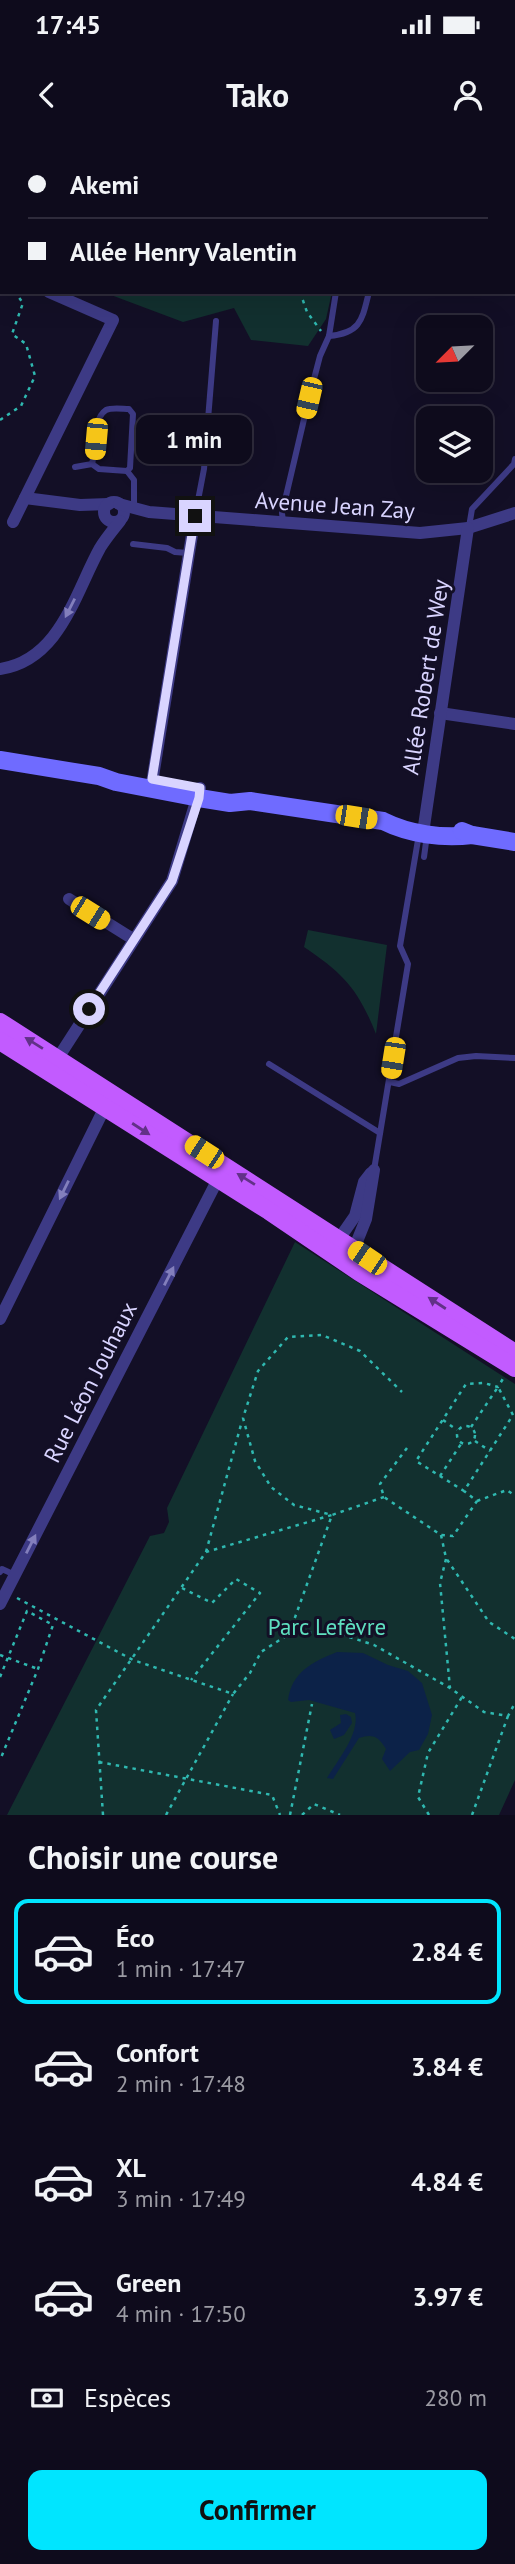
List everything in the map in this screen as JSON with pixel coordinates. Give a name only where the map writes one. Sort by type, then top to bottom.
[{"type":"main road","points":[[0,760],[99,776],[117,775],[200,793],[230,793],[250,801],[383,821],[396,819],[424,830],[455,829],[472,835],[515,842]]},
{"type":"main road","points":[[0,1022],[354,1249],[514,1362]]},
{"type":"main road","points":[[0,1041],[359,1272],[514,1362]]},
{"type":"street","points":[[13,522],[113,320],[54,294]]},
{"type":"street","points":[[0,669],[30,659],[50,641],[63,622],[101,547],[114,513],[80,505],[25,498]]},
{"type":"street","name":"Avenue Jean Zay","points":[[114,513],[134,508],[149,512]]},
{"type":"street","name":"Avenue Jean Zay","points":[[114,513],[149,512],[420,533],[468,528],[515,513]]},
{"type":"street","points":[[151,784],[195,516]]},
{"type":"street","name":"Allée Robert de Wey","points":[[424,830],[468,528]]},
{"type":"street","points":[[440,713],[515,724]]},
{"type":"street","points":[[58,1058],[172,881],[200,793]]},
{"type":"street","points":[[69,900],[133,939]]},
{"type":"street","points":[[0,1319],[105,1107]]},
{"type":"street","points":[[338,1239],[355,1216],[364,1182],[374,1170]]},
{"type":"street","points":[[354,1249],[366,1219],[374,1170]]},
{"type":"street","name":"Rue Léon Jouhaux","points":[[3,1598],[218,1179]]},
{"type":"lane","points":[[283,522],[282,513],[336,294]]},
{"type":"lane","points":[[326,335],[344,335],[356,328],[363,317],[369,294]]},
{"type":"lane","points":[[195,516],[204,469],[216,321]]},
{"type":"lane","points":[[92,464],[98,423],[104,413],[111,409],[129,409],[133,414],[130,468],[127,471]]},
{"type":"lane","points":[[515,458],[515,471]]},
{"type":"lane","points":[[75,467],[92,464],[99,469],[127,471],[134,480],[134,508]]},
{"type":"lane","points":[[468,528],[472,509],[514,464]]},
{"type":"lane","points":[[132,544],[188,553]]},
{"type":"lane","points":[[424,830],[424,857]]},
{"type":"lane","points":[[374,1170],[408,964],[400,946],[424,830]]},
{"type":"lane","points":[[390,1082],[399,1084],[457,1058],[515,1058]]},
{"type":"lane","points":[[269,1064],[380,1133]]},
{"type":"lane","points":[[1,1569],[15,1575]]},
{"type":"path","points":[[0,420],[21,405],[35,376],[26,344],[12,334],[23,303],[16,294]]},
{"type":"path","points":[[301,294],[307,312],[326,335]]},
{"type":"path","points":[[103,1815],[96,1710],[206,1552],[258,1371],[288,1338],[322,1335],[360,1351],[402,1392]]},
{"type":"path","points":[[471,1427],[514,1362]]},
{"type":"path","points":[[464,1491],[513,1415],[498,1387],[484,1383],[466,1384],[416,1461],[477,1501]]},
{"type":"path","points":[[243,1418],[255,1461],[271,1487],[294,1505],[332,1515]]},
{"type":"path","points":[[443,1420],[458,1430]]},
{"type":"path","points":[[458,1430],[471,1427],[475,1432],[474,1441]]},
{"type":"path","points":[[458,1430],[457,1436],[461,1443]]},
{"type":"path","points":[[474,1441],[490,1451]]},
{"type":"path","points":[[461,1443],[469,1444],[474,1441]]},
{"type":"path","points":[[440,1476],[461,1443]]},
{"type":"path","points":[[407,1448],[380,1484],[384,1497],[440,1535],[453,1536],[477,1501],[507,1490],[515,1496]]},
{"type":"path","points":[[206,1552],[384,1497]]},
{"type":"path","points":[[289,1634],[332,1515]]},
{"type":"path","points":[[440,1535],[446,1558],[489,1622],[515,1639]]},
{"type":"path","points":[[446,1558],[440,1583],[450,1688]]},
{"type":"path","points":[[182,1588],[212,1603],[236,1579],[260,1593],[191,1680]]},
{"type":"path","points":[[3,1598],[133,1660],[233,1694]]},
{"type":"path","points":[[0,1676],[27,1611],[53,1625],[38,1670],[0,1760]]},
{"type":"path","points":[[166,1815],[233,1694],[250,1673],[261,1652],[289,1634],[331,1631],[374,1645],[450,1688],[484,1712],[508,1716]]},
{"type":"path","points":[[0,1655],[38,1670]]},
{"type":"path","points":[[429,1815],[418,1797],[428,1753],[462,1698]]},
{"type":"path","points":[[472,1815],[515,1703]]},
{"type":"path","points":[[290,1815],[312,1704]]},
{"type":"path","points":[[99,1762],[272,1795],[279,1815]]},
{"type":"path","points":[[302,1815],[314,1804],[340,1815]]},
{"type":"green space","points":[[108,294],[332,294],[326,319],[308,346],[251,340],[234,308],[183,322]]},
{"type":"green space","points":[[308,930],[387,945],[376,1034],[363,1005],[348,984],[330,966],[304,947]]},
{"type":"green space","name":"Parc Lefèvre","points":[[295,1242],[515,1384],[515,1780],[499,1815],[7,1815],[150,1536],[164,1533],[169,1522],[167,1508]]},
{"type":"water","points":[[337,1652],[363,1653],[408,1671],[422,1683],[432,1715],[428,1734],[419,1750],[410,1752],[390,1771],[382,1759],[386,1749],[378,1739],[368,1736],[359,1738],[333,1779],[327,1778],[351,1738],[356,1721],[355,1713],[309,1700],[288,1700],[294,1682],[305,1669]]},
{"type":"water","points":[[340,1715],[351,1717],[352,1723],[344,1735],[334,1739],[330,1730],[341,1723]]},
{"type":"route","points":[[89,1009],[172,881],[199,798],[200,788],[152,779],[195,516]]}]
